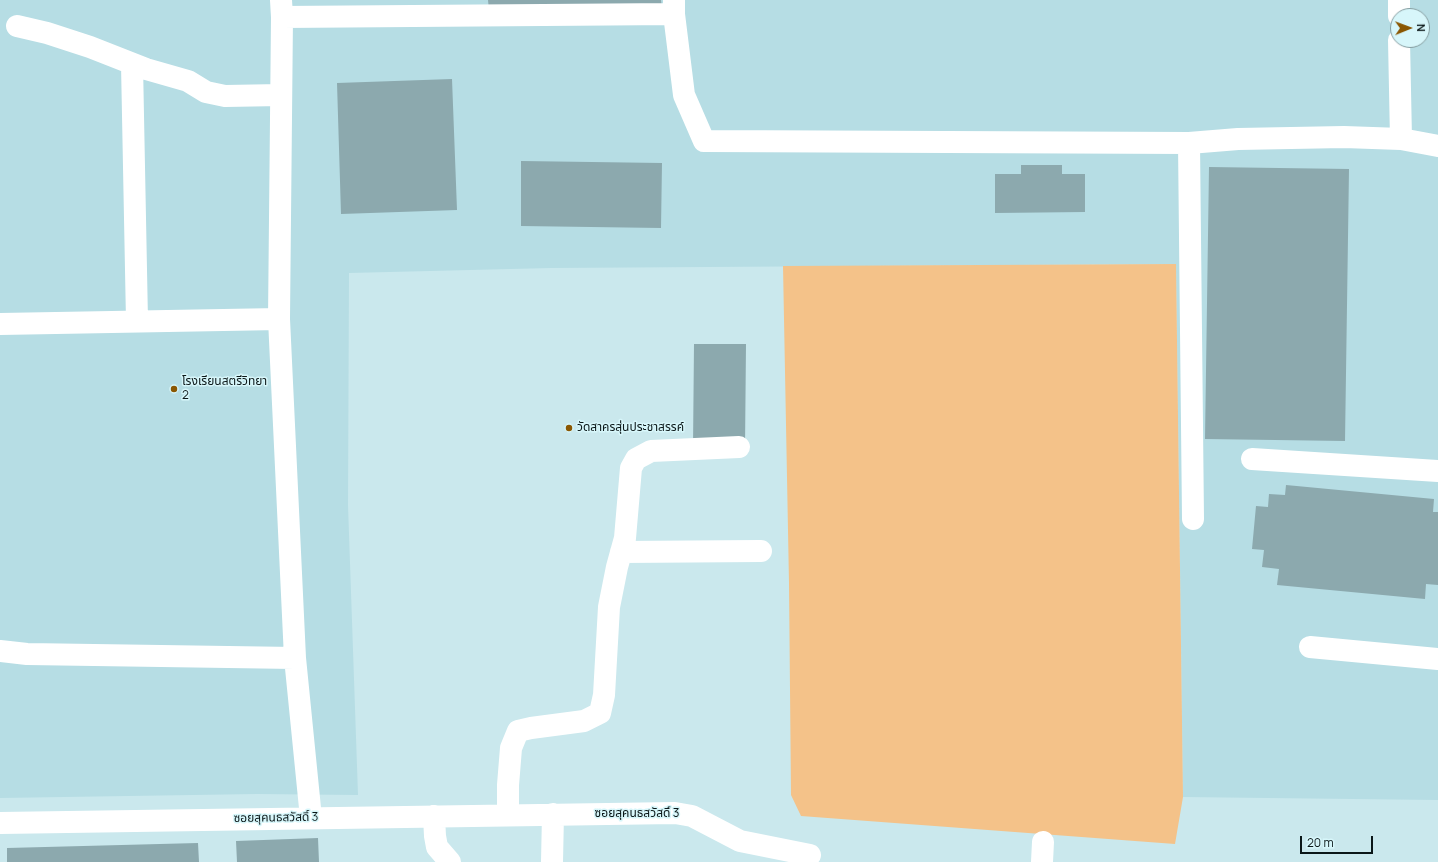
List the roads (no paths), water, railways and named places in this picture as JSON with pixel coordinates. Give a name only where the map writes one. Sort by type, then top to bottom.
[{"type":"street","points":[[311,818],[295,658],[279,319],[281,9],[674,7],[684,95],[704,141],[1189,144],[1238,139],[1344,137],[1400,139],[1438,146]]},
{"type":"street","points":[[17,26],[47,33],[90,47],[146,70],[188,81],[206,92],[225,96],[281,95]]},
{"type":"street","points":[[1399,48],[1400,139]]},
{"type":"street","points":[[132,64],[137,321]]},
{"type":"street","points":[[1189,144],[1193,519]]},
{"type":"street","points":[[0,324],[279,319]]},
{"type":"street","points":[[508,815],[508,786],[511,748],[518,731],[584,721],[600,713],[604,695],[609,607],[625,538],[631,468],[636,459],[652,451],[739,447]]},
{"type":"street","points":[[1252,459],[1438,471]]},
{"type":"street","points":[[621,552],[761,551]]},
{"type":"street","points":[[1310,647],[1438,659]]},
{"type":"street","points":[[0,651],[27,654],[295,658]]},
{"type":"street","name":"ซอยสุคนธสวัสดิ์ 3","points":[[0,823],[675,812],[692,816],[740,841],[810,856]]},
{"type":"street","points":[[552,862],[553,814]]},
{"type":"street","points":[[434,816],[437,847],[450,862]]},
{"type":"place","name":"โรงเรียนสตรีวิทยา 2","points":[[174,389]]},
{"type":"place","name":"วัดสาครสุ่นประชาสรรค์","points":[[569,428]]}]
